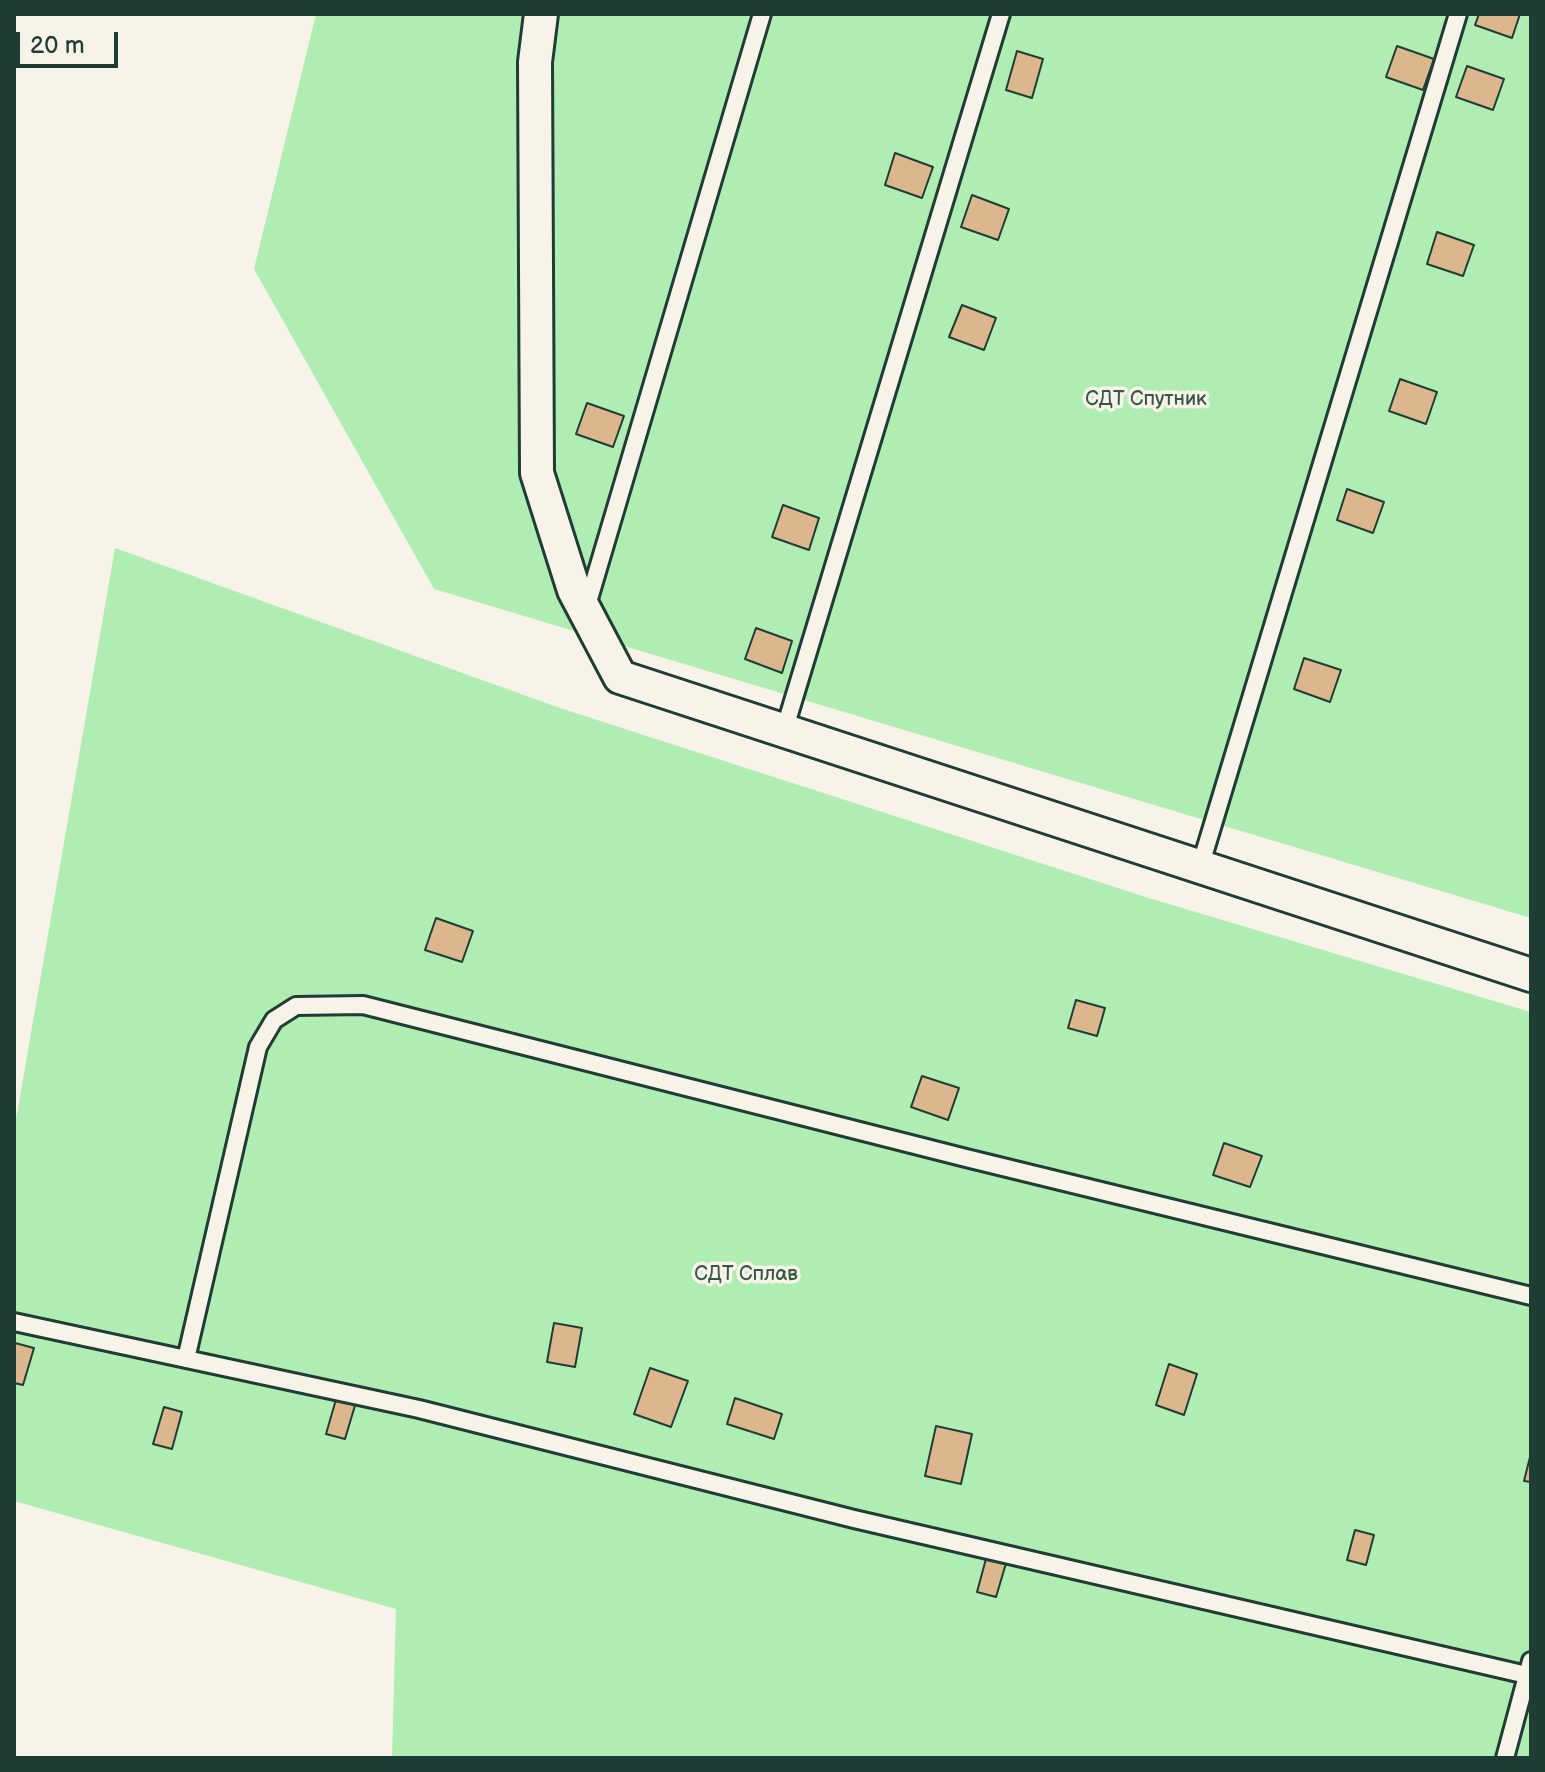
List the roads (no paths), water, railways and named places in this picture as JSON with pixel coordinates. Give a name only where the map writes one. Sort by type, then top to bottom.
[{"type":"street","points":[[541,14],[535,62],[537,473],[574,590],[620,677],[1531,975]]},
{"type":"lane","points":[[585,610],[762,14]]},
{"type":"lane","points":[[784,731],[1001,14]]},
{"type":"lane","points":[[1200,867],[1458,14]]},
{"type":"lane","points":[[186,1359],[258,1047],[274,1020],[296,1006],[363,1005],[950,1154],[1531,1296]]},
{"type":"lane","points":[[14,1322],[419,1409],[854,1519],[1530,1671],[1505,1758]]},
{"type":"park label","name":"СДТ Спутник","points":[[1146,400]]},
{"type":"park label","name":"СДТ Сплав","points":[[746,1275]]}]
